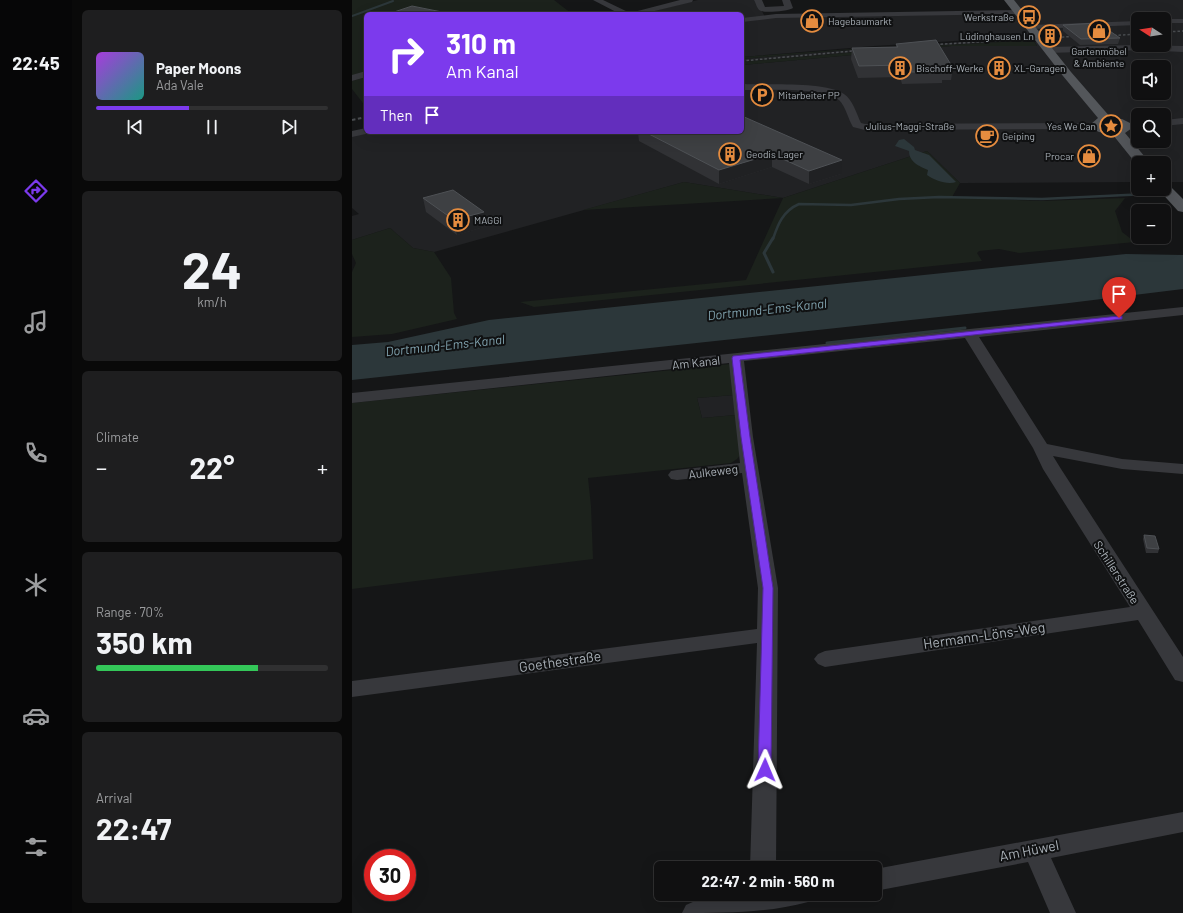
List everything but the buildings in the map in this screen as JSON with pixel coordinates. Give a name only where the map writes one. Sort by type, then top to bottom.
[{"type":"main road","points":[[1009,0],[1049,50],[1102,123],[1104,130],[1127,128],[1140,156]]},
{"type":"main road","points":[[1171,195],[1182,207]]},
{"type":"street","points":[[599,1],[611,0]]},
{"type":"street","points":[[641,12],[689,0]]},
{"type":"street","points":[[758,0],[762,9],[787,4],[858,7],[860,11]]},
{"type":"street","points":[[599,1],[622,12]]},
{"type":"street","points":[[744,20],[776,16],[1019,12]]},
{"type":"street","points":[[1171,21],[1183,20]]},
{"type":"street","points":[[1031,27],[1131,23]]},
{"type":"street","points":[[1049,50],[1142,47],[1183,49]]},
{"type":"street","points":[[352,78],[364,75]]},
{"type":"street","name":"Julius-Maggi-Straße","points":[[744,87],[819,89],[831,91],[846,100],[857,125],[865,127],[1102,123]]},
{"type":"street","points":[[1171,122],[1183,121]]},
{"type":"street","points":[[352,134],[364,132]]},
{"type":"street","name":"Am Kanal","points":[[352,398],[1183,311]]},
{"type":"street","points":[[968,334],[1041,448],[1122,464],[1183,469]]},
{"type":"street","points":[[736,358],[768,588],[763,861]]},
{"type":"street","name":"Schillerstraße","points":[[1041,448],[1052,469],[1183,674]]},
{"type":"street","name":"Aulkeweg","points":[[677,475],[750,467]]},
{"type":"street","name":"Hermann-Löns-Weg","points":[[825,659],[1143,612]]},
{"type":"street","name":"Goethestraße","points":[[352,689],[735,638],[768,635]]},
{"type":"street","name":"Am Hüwel","points":[[882,879],[1183,822]]},
{"type":"street","points":[[1035,849],[1063,913]]},
{"type":"street","points":[[695,913],[749,901]]},
{"type":"shaded area","points":[[352,0],[554,0],[569,12],[364,12],[364,73],[352,76]]},
{"type":"shaded area","points":[[698,0],[756,0],[765,17],[1015,14],[1032,36],[874,46],[744,57],[744,12],[648,12]]},
{"type":"shaded area","points":[[1010,0],[1183,0],[1183,182],[1171,182],[1171,156],[1131,156],[1131,182],[960,183],[927,151],[783,198],[684,182],[434,252],[413,248],[390,228],[352,240],[352,216],[359,214],[352,208],[352,131],[364,131],[364,134],[744,134],[744,65],[951,46],[1037,46],[1035,42],[1045,41]]},
{"type":"shaded area","points":[[1032,37],[1033,40],[915,47],[744,62],[744,59]]},
{"type":"shaded area","points":[[1033,40],[1037,46],[951,46],[744,65],[744,62],[915,47]]},
{"type":"shaded area","points":[[892,46],[744,59],[744,57]]},
{"type":"shaded area","points":[[364,78],[364,104],[352,89],[352,81]]},
{"type":"shaded area","points":[[927,151],[960,183],[952,197],[1041,201],[1125,198],[1115,211],[1122,232],[1131,239],[1131,242],[1019,253],[999,249],[979,251],[977,253],[982,261],[534,307],[520,302],[746,280],[783,198]]},
{"type":"shaded area","points":[[684,182],[783,198],[583,210]]},
{"type":"shaded area","points":[[390,228],[413,248],[434,252],[451,278],[454,313],[457,319],[392,334],[352,337],[352,272],[356,263],[352,254],[352,240]]},
{"type":"shaded area","points":[[730,364],[734,395],[697,398],[702,418],[736,415],[741,454],[731,463],[588,478],[591,506],[593,559],[352,589],[352,403]]},
{"type":"shaded area","points":[[734,395],[736,415],[702,418],[697,398]]},
{"type":"water","points":[[904,139],[914,147],[915,150],[929,155],[956,182],[941,182],[927,175],[928,170],[913,161],[909,155],[909,151],[895,146],[899,140]]},
{"type":"water","name":"Dortmund-Ems-Kanal","points":[[1126,254],[1183,255],[1183,289],[1069,303],[352,380],[352,345],[388,342],[489,320]]},
{"type":"waterway","points":[[352,16],[393,1]]},
{"type":"waterway","points":[[773,239],[782,218],[789,210],[799,204],[851,205],[899,199],[939,197],[1042,199],[1131,195]]},
{"type":"waterway","points":[[773,238],[764,253],[773,272]]},
{"type":"waterway","points":[[827,343],[965,328]]},
{"type":"railway","points":[[1171,32],[1183,31]]},
{"type":"railway","points":[[1105,36],[1131,34]]},
{"type":"railway","points":[[927,45],[1081,36]]},
{"type":"railway","points":[[744,61],[863,50]]},
{"type":"railway","points":[[352,120],[364,117]]},
{"type":"place","name":"Werkstraße","points":[[1029,17]]},
{"type":"place","name":"Hagebaumarkt","points":[[812,21]]},
{"type":"place","name":"Gartenmöbel & Ambiente","points":[[1099,31]]},
{"type":"place","name":"Lüdinghausen Ln","points":[[1050,36]]},
{"type":"place","name":"Bischoff-Werke","points":[[900,68]]},
{"type":"place","name":"XL-Garagen","points":[[999,68]]},
{"type":"place","name":"Mitarbeiter PP","points":[[762,95]]},
{"type":"place","name":"Yes We Can","points":[[1111,126]]},
{"type":"place","name":"Geiping","points":[[987,136]]},
{"type":"place","name":"Geodis Lager","points":[[730,154]]},
{"type":"place","name":"Procar","points":[[1089,156]]},
{"type":"place","name":"MAGGI","points":[[458,220]]},
{"type":"route","points":[[765,770],[768,588],[745,437],[736,358],[1119,318]]}]
